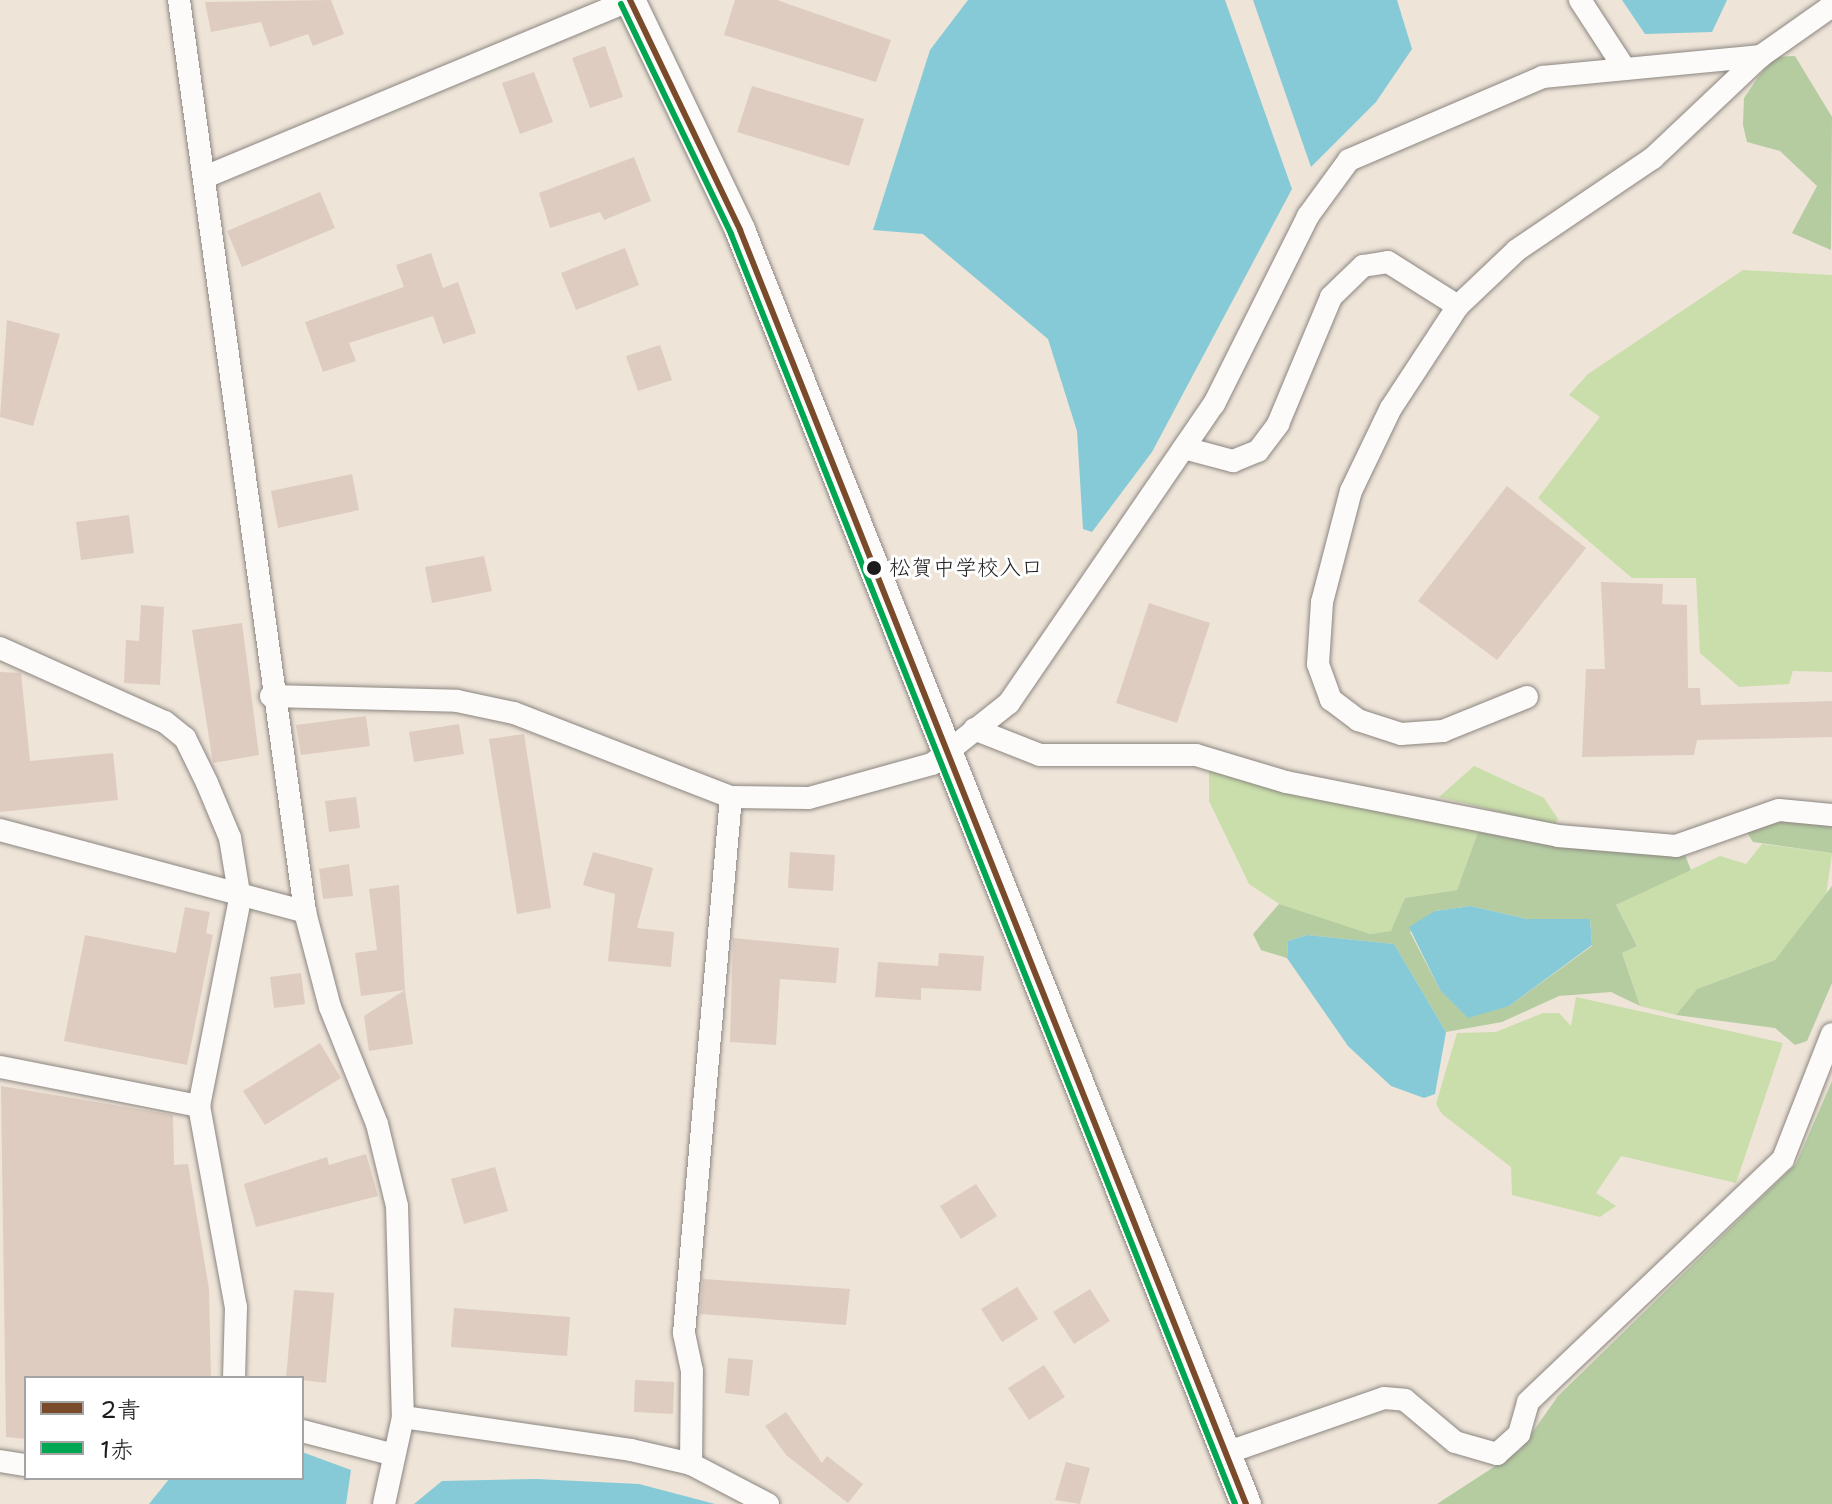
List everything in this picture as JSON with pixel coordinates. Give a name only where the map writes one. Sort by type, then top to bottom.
[{"type":"street","points":[[179,0],[205,177],[271,696],[305,912],[330,1007],[377,1124],[397,1206],[403,1417],[384,1504]]},
{"type":"street","points":[[205,177],[630,0],[740,230],[1246,1504]]},
{"type":"street","points":[[1580,0],[1625,69]]},
{"type":"street","points":[[1527,697],[1443,731],[1401,734],[1358,720],[1331,700],[1318,664],[1332,544],[1351,491],[1391,408],[1458,306],[1517,250],[1653,158],[1761,56],[1832,6]]},
{"type":"street","points":[[271,696],[457,701],[514,713],[731,797],[809,798],[932,764],[945,749],[1009,703],[1184,448],[1308,216],[1349,160],[1543,77],[1761,56]]},
{"type":"street","points":[[1184,448],[1233,461],[1258,451],[1278,424],[1331,297],[1363,266],[1401,267],[1458,306]]},
{"type":"street","points":[[0,648],[128,701],[185,738],[230,838],[240,899],[199,1106],[236,1307],[234,1376]]},
{"type":"street","points":[[974,729],[1040,755],[1196,755],[1286,782],[1558,836],[1676,846],[1779,810],[1832,815]]},
{"type":"street","points":[[691,1464],[692,1371],[684,1333],[731,797]]},
{"type":"street","points":[[0,830],[240,899],[305,912]]},
{"type":"street","points":[[1226,1453],[1384,1398],[1405,1400],[1455,1442],[1497,1454],[1519,1434],[1528,1402],[1783,1159],[1832,1034]]},
{"type":"street","points":[[0,1067],[199,1106]]},
{"type":"street","points":[[403,1417],[691,1464],[768,1504]]},
{"type":"street","points":[[304,1432],[394,1455]]},
{"type":"street","points":[[0,1461],[24,1465]]},
{"type":"green space","points":[[1795,56],[1832,117],[1831,250],[1792,233],[1817,186],[1780,151],[1747,142],[1743,125],[1744,98],[1759,76],[1775,57]]},
{"type":"green space","points":[[1743,270],[1832,275],[1832,672],[1793,671],[1789,684],[1739,687],[1700,653],[1696,578],[1632,578],[1538,498],[1600,417],[1569,395],[1588,374]]},
{"type":"green space","points":[[1474,766],[1544,798],[1558,819],[1554,825],[1439,797]]},
{"type":"green space","points":[[1209,768],[1408,811],[1478,832],[1457,890],[1405,898],[1392,931],[1370,934],[1290,911],[1249,884],[1209,801]]},
{"type":"green space","points":[[1793,819],[1832,827],[1832,853],[1753,842],[1746,831]]},
{"type":"green space","points":[[1478,832],[1558,847],[1685,855],[1691,870],[1616,905],[1637,946],[1622,953],[1640,1006],[1611,992],[1559,996],[1502,1022],[1446,1032],[1394,944],[1307,935],[1288,941],[1287,958],[1261,950],[1253,934],[1279,904],[1370,934],[1391,931],[1405,898],[1457,890]],"holes":[[[1471,906],[1527,919],[1590,919],[1592,946],[1509,1006],[1440,990],[1410,932],[1435,911]]]},
{"type":"green space","points":[[1762,844],[1832,853],[1825,902],[1775,960],[1697,989],[1676,1015],[1640,1006],[1622,953],[1637,946],[1616,905],[1720,856],[1746,864]]},
{"type":"green space","points":[[1832,886],[1832,983],[1807,1041],[1795,1045],[1775,1028],[1676,1015],[1697,989],[1775,960]]},
{"type":"green space","points":[[1576,997],[1783,1043],[1736,1183],[1621,1156],[1596,1193],[1616,1206],[1600,1217],[1512,1195],[1511,1167],[1442,1114],[1436,1104],[1457,1033],[1496,1032],[1543,1013],[1559,1013],[1571,1026]]},
{"type":"green space","points":[[1832,1081],[1832,1504],[1437,1504],[1520,1450],[1558,1396],[1796,1164]]},
{"type":"water","points":[[968,0],[1225,0],[1292,189],[1152,452],[1092,532],[1083,529],[1077,431],[1048,339],[923,234],[873,230],[930,50]]},
{"type":"water","points":[[1253,0],[1397,0],[1412,49],[1376,102],[1311,167]]},
{"type":"water","points":[[1622,0],[1727,0],[1712,32],[1645,34]]},
{"type":"water","points":[[1471,906],[1527,919],[1590,919],[1592,945],[1509,1006],[1468,1018],[1440,990],[1409,927],[1435,911]]},
{"type":"water","points":[[1307,935],[1394,944],[1446,1032],[1435,1094],[1424,1098],[1391,1086],[1348,1046],[1287,958],[1288,941]]},
{"type":"water","points":[[304,1453],[351,1470],[346,1504],[149,1504],[168,1480],[304,1480]]},
{"type":"water","points":[[536,1479],[639,1484],[715,1504],[414,1504],[442,1481]]},
{"type":"building","points":[[331,0],[344,34],[313,46],[308,34],[270,47],[261,22],[211,32],[205,2]]},
{"type":"building","points":[[735,0],[777,0],[891,40],[876,82],[724,35]]},
{"type":"building","points":[[605,46],[623,97],[590,108],[572,58]]},
{"type":"building","points":[[534,72],[553,122],[520,134],[502,83]]},
{"type":"building","points":[[752,86],[864,119],[849,166],[737,132]]},
{"type":"building","points":[[634,157],[651,201],[604,220],[600,212],[550,228],[539,193]]},
{"type":"building","points":[[320,192],[335,228],[242,267],[227,231]]},
{"type":"building","points":[[625,248],[639,285],[576,310],[561,273]]},
{"type":"building","points":[[431,253],[443,288],[458,282],[476,333],[443,344],[433,316],[349,343],[356,361],[323,372],[305,322],[404,287],[396,265]]},
{"type":"building","points":[[7,320],[60,334],[33,426],[0,417]]},
{"type":"building","points":[[660,345],[672,380],[638,391],[626,356]]},
{"type":"building","points":[[352,474],[359,510],[278,528],[271,491]]},
{"type":"building","points":[[1507,486],[1586,548],[1497,660],[1418,601]]},
{"type":"building","points":[[129,515],[134,553],[81,560],[76,522]]},
{"type":"building","points":[[484,556],[492,591],[432,603],[425,567]]},
{"type":"building","points":[[1601,582],[1663,584],[1662,604],[1687,605],[1688,688],[1700,688],[1701,705],[1832,701],[1832,737],[1697,740],[1694,755],[1582,757],[1586,669],[1605,669]]},
{"type":"building","points":[[1149,603],[1210,623],[1177,723],[1116,703]]},
{"type":"building","points":[[141,605],[164,607],[160,685],[124,683],[126,640],[139,641]]},
{"type":"building","points":[[242,623],[259,755],[213,763],[192,630]]},
{"type":"building","points":[[0,672],[21,673],[30,761],[113,753],[118,800],[0,812]]},
{"type":"building","points":[[366,716],[370,746],[301,755],[296,725]]},
{"type":"building","points":[[459,724],[464,754],[414,762],[409,732]]},
{"type":"building","points":[[524,734],[551,908],[517,914],[489,739]]},
{"type":"building","points":[[356,797],[360,828],[329,832],[325,801]]},
{"type":"building","points":[[593,852],[653,868],[637,928],[674,932],[671,967],[608,961],[615,894],[583,885]]},
{"type":"building","points":[[790,852],[835,855],[833,891],[788,888]]},
{"type":"building","points":[[349,864],[353,896],[323,899],[319,869]]},
{"type":"building","points":[[399,885],[405,990],[361,996],[355,953],[377,950],[369,889]]},
{"type":"building","points":[[185,907],[210,912],[206,933],[213,935],[187,1065],[64,1041],[85,935],[176,953]]},
{"type":"building","points":[[733,938],[839,948],[836,983],[780,979],[776,1045],[730,1042]]},
{"type":"building","points":[[939,953],[984,956],[981,991],[921,988],[921,1000],[875,997],[878,962],[938,966]]},
{"type":"building","points":[[301,973],[305,1004],[274,1008],[270,977]]},
{"type":"building","points":[[405,990],[413,1044],[369,1051],[364,1016]]},
{"type":"building","points":[[320,1043],[341,1078],[265,1125],[243,1091]]},
{"type":"building","points":[[1,1086],[173,1115],[174,1165],[188,1164],[209,1289],[211,1376],[24,1376],[24,1439],[6,1437]]},
{"type":"building","points":[[366,1154],[378,1196],[256,1227],[244,1184],[327,1157],[329,1165]]},
{"type":"building","points":[[495,1167],[508,1211],[464,1224],[451,1179]]},
{"type":"building","points":[[976,1184],[997,1216],[961,1239],[940,1206]]},
{"type":"building","points":[[703,1279],[850,1289],[846,1325],[700,1314]]},
{"type":"building","points":[[1017,1287],[1038,1319],[1002,1342],[981,1309]]},
{"type":"building","points":[[1090,1289],[1110,1321],[1074,1344],[1053,1312]]},
{"type":"building","points":[[294,1290],[334,1293],[326,1383],[304,1380],[304,1376],[286,1376]]},
{"type":"building","points":[[454,1308],[570,1317],[567,1356],[451,1347]]},
{"type":"building","points":[[728,1358],[753,1360],[749,1396],[725,1393]]},
{"type":"building","points":[[1044,1365],[1065,1397],[1029,1420],[1008,1388]]},
{"type":"building","points":[[635,1380],[674,1382],[673,1414],[634,1412]]},
{"type":"building","points":[[786,1412],[822,1463],[827,1456],[863,1484],[848,1503],[786,1455],[765,1426]]},
{"type":"building","points":[[1066,1462],[1090,1468],[1080,1504],[1055,1500]]},
{"type":"transit line","name":"2青","points":[[630,0],[740,230],[1246,1504]]},
{"type":"transit line","name":"1赤","points":[[621,4],[731,234],[1235,1504]]},
{"type":"place","name":"松賀中学校入口","points":[[874,568]]}]
